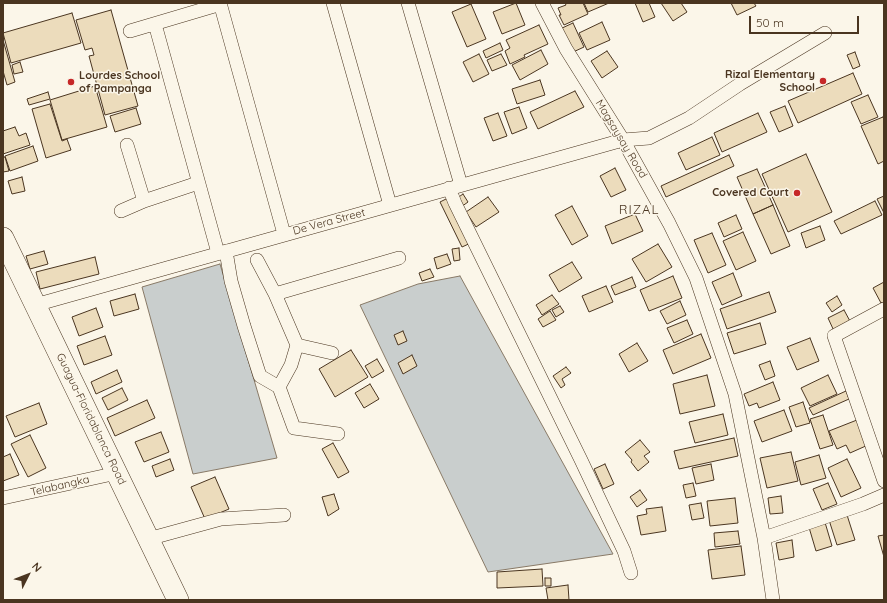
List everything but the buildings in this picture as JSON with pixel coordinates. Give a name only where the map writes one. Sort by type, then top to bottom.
[{"type":"main road","name":"Guagua-Floridablanca Road","points":[[3,238],[178,600]]},
{"type":"street","points":[[333,3],[390,205]]},
{"type":"street","points":[[408,3],[455,187],[456,203],[624,551],[631,573]]},
{"type":"street","name":"Magsaysay Road","points":[[542,3],[566,49],[623,140],[669,223],[696,278],[734,394],[764,538],[772,600]]},
{"type":"street","points":[[130,31],[221,4],[284,234]]},
{"type":"street","points":[[155,24],[198,182],[232,281],[244,326],[260,376],[279,387],[294,428],[338,434]]},
{"type":"street","name":"De Vera Street","points":[[35,305],[222,252],[255,253],[284,234],[623,140],[649,138],[689,118],[740,84],[825,33]]},
{"type":"street","points":[[127,145],[144,201]]},
{"type":"street","points":[[121,211],[144,201],[198,182]]},
{"type":"street","points":[[255,253],[275,294],[296,345],[291,365],[279,387]]},
{"type":"street","points":[[275,294],[399,258]]},
{"type":"street","points":[[884,309],[834,336],[884,480]]},
{"type":"street","points":[[296,345],[332,353]]},
{"type":"street","name":"Telabangka","points":[[3,498],[117,473]]},
{"type":"street","points":[[764,538],[863,504],[884,495]]},
{"type":"street","points":[[148,539],[221,519],[284,515]]},
{"type":"shaded area","points":[[220,264],[277,458],[193,474],[142,287]]},
{"type":"shaded area","points":[[460,276],[613,554],[488,572],[360,305],[418,284]]},
{"type":"place","name":"Rizal Elementary School","points":[[823,81]]},
{"type":"place","name":"Lourdes School of Pampanga","points":[[71,82]]},
{"type":"place","name":"Covered Court","points":[[797,193]]},
{"type":"district","name":"RIZAL","points":[[639,210]]}]
